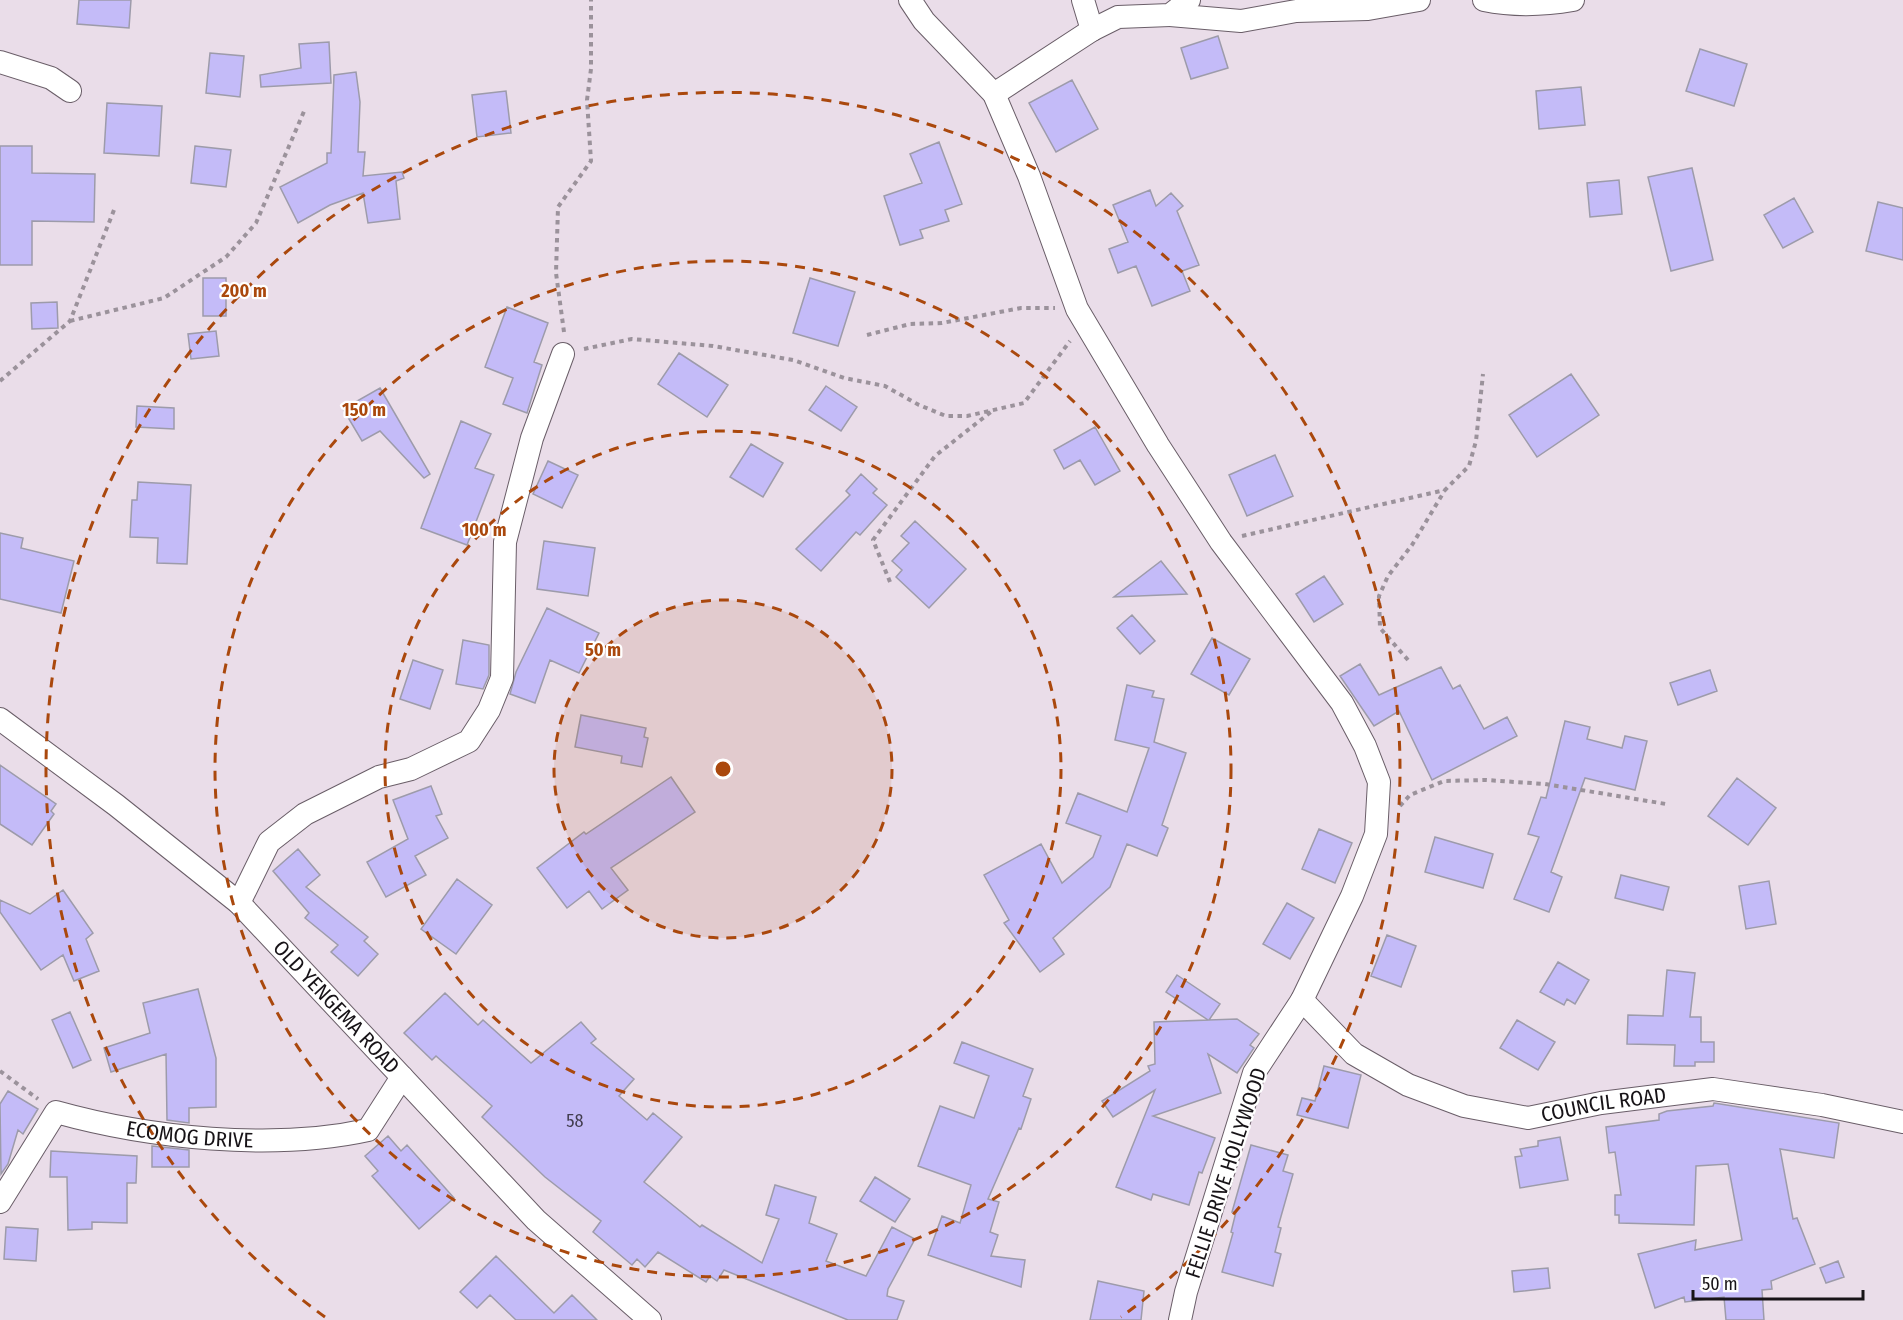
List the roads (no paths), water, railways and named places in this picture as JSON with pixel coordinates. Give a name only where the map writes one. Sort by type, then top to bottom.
[{"type":"street","points":[[910,0],[924,21],[994,94],[1092,30],[1119,17],[1170,15],[1241,21],[1296,11],[1368,9],[1419,0]]},
{"type":"street","points":[[1083,0],[1092,30]]},
{"type":"street","points":[[1170,15],[1189,0]]},
{"type":"street","points":[[1484,0],[1551,4],[1573,0]]},
{"type":"street","points":[[0,62],[51,78],[70,91]]},
{"type":"street","name":"FELLIE DRIVE HOLLYWOOD","points":[[994,94],[1029,176],[1077,309],[1152,436],[1221,542],[1342,703],[1365,746],[1379,782],[1376,834],[1352,896],[1302,1000],[1254,1073],[1186,1292],[1180,1320]]},
{"type":"street","points":[[240,903],[268,843],[305,814],[379,777],[411,770],[469,741],[489,710],[502,678],[505,542],[531,438],[563,354]]},
{"type":"street","name":"OLD YENGEMA ROAD","points":[[0,718],[116,805],[240,903],[536,1221],[650,1320]]},
{"type":"street","name":"COUNCIL ROAD","points":[[1302,1000],[1354,1054],[1407,1085],[1464,1106],[1528,1118],[1601,1103],[1713,1089],[1801,1101],[1903,1122]]},
{"type":"street","name":"ECOMOG DRIVE","points":[[0,1202],[56,1112],[98,1124],[244,1140],[333,1138],[368,1130],[402,1077]]}]
